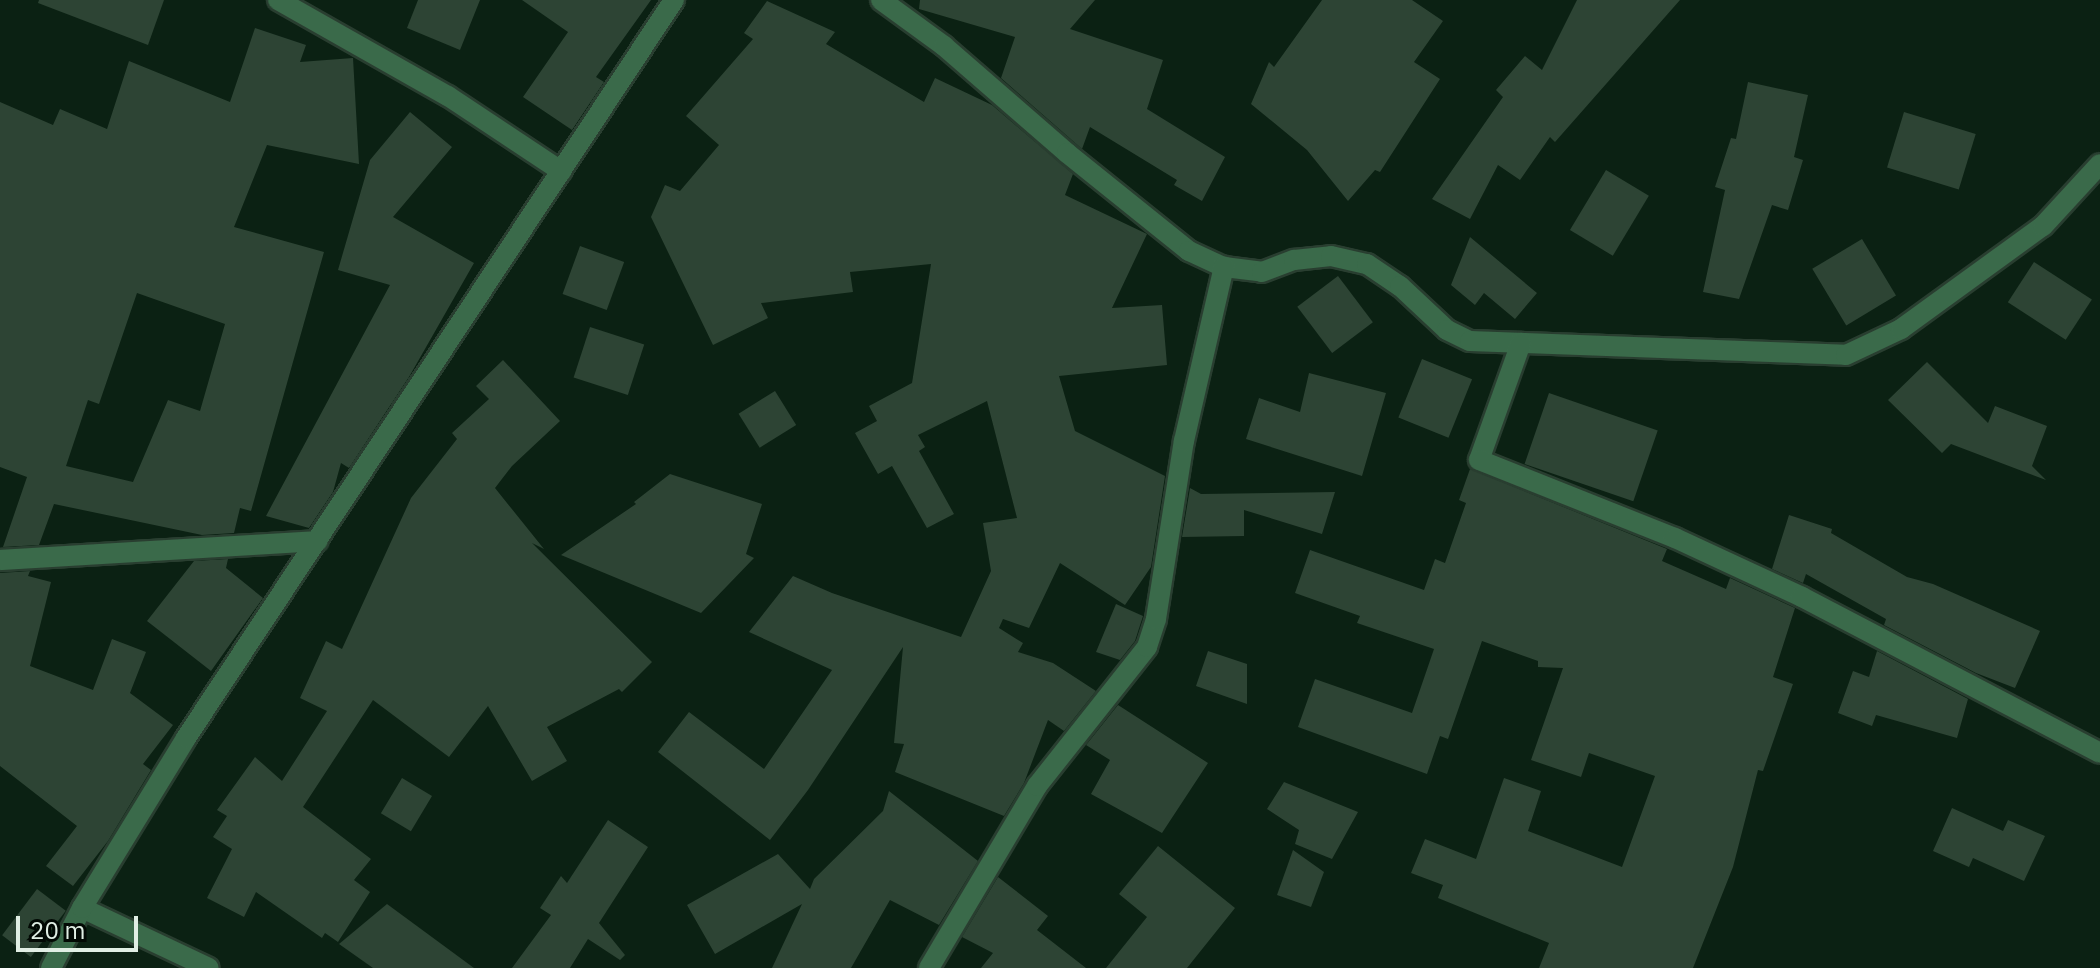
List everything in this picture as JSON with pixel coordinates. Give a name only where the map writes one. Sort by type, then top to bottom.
[{"type":"street","points":[[278,0],[448,96],[561,171]]},
{"type":"street","points":[[51,968],[82,908],[186,738],[674,0]]},
{"type":"street","points":[[881,0],[944,46],[1067,153],[1189,251],[1224,267],[1262,272],[1294,260],[1331,256],[1367,264],[1400,286],[1447,330],[1470,341],[1846,355],[1901,329],[2043,226],[2100,164]]},
{"type":"street","points":[[929,968],[1037,786],[1147,647],[1156,619],[1184,441],[1224,267]]},
{"type":"street","points":[[1521,343],[1479,460],[1675,538],[1802,597],[2100,753]]},
{"type":"street","points":[[0,560],[317,541]]},
{"type":"street","points":[[82,908],[209,968]]},
{"type":"building","points":[[39,0],[164,0],[148,45],[38,3]]},
{"type":"building","points":[[418,0],[480,0],[460,50],[407,28]]},
{"type":"building","points":[[522,0],[651,0],[596,77],[604,82],[572,130],[523,97],[568,32]]},
{"type":"building","points":[[920,0],[1095,0],[1070,29],[1163,60],[1147,109],[1225,157],[1202,201],[1174,185],[1177,180],[1090,127],[1082,149],[1001,78],[1015,37],[919,9]]},
{"type":"building","points":[[1322,0],[1412,0],[1443,21],[1414,62],[1440,79],[1380,172],[1375,170],[1348,201],[1307,150],[1251,104],[1269,62],[1274,67]]},
{"type":"building","points":[[1577,0],[1680,0],[1555,142],[1550,137],[1520,180],[1498,165],[1470,219],[1432,199],[1503,97],[1496,90],[1525,56],[1542,70]]},
{"type":"building","points":[[767,1],[835,32],[826,44],[924,102],[935,78],[992,105],[1073,174],[1065,195],[1147,234],[1112,308],[1162,305],[1167,365],[1059,376],[1075,431],[1165,476],[1151,567],[1125,605],[1060,563],[1029,628],[1003,619],[999,628],[1023,643],[1018,652],[1053,663],[1096,691],[1064,731],[1048,720],[1024,783],[1004,816],[895,772],[904,744],[894,743],[903,647],[808,790],[770,840],[658,752],[689,712],[764,769],[832,670],[749,632],[793,576],[832,593],[961,637],[991,571],[983,523],[1017,518],[987,401],[918,435],[925,447],[919,451],[954,514],[927,528],[892,466],[878,474],[855,433],[877,421],[869,406],[912,383],[931,264],[850,272],[853,292],[761,303],[768,318],[713,345],[651,217],[665,185],[680,191],[719,145],[686,116],[753,39],[744,33]]},
{"type":"building","points":[[255,28],[306,45],[300,62],[353,58],[359,164],[267,145],[234,227],[324,252],[251,511],[240,508],[234,533],[202,535],[54,504],[39,545],[3,547],[27,477],[0,467],[0,102],[53,125],[60,109],[107,129],[129,61],[230,102]],"holes":[[[137,293],[225,324],[200,411],[168,400],[133,482],[66,466],[88,400],[99,404]]]},
{"type":"building","points":[[1748,82],[1808,95],[1794,157],[1803,160],[1788,210],[1772,205],[1739,299],[1703,292],[1725,190],[1715,187],[1731,138],[1736,139]]},
{"type":"building","points":[[410,112],[452,147],[393,217],[474,263],[409,377],[349,468],[341,463],[333,492],[309,528],[266,516],[390,285],[338,270],[370,160]]},
{"type":"building","points":[[1904,112],[1976,134],[1959,189],[1887,167]]},
{"type":"building","points":[[1606,170],[1649,196],[1613,256],[1570,230]]},
{"type":"building","points":[[1470,237],[1537,293],[1515,319],[1484,293],[1475,305],[1451,285]]},
{"type":"building","points":[[1862,239],[1896,296],[1846,325],[1812,269]]},
{"type":"building","points":[[580,246],[624,262],[607,310],[563,294]]},
{"type":"building","points":[[2034,262],[2092,300],[2066,340],[2008,302]]},
{"type":"building","points":[[1338,276],[1373,322],[1332,353],[1297,307]]},
{"type":"building","points":[[590,327],[644,345],[628,395],[574,377]]},
{"type":"building","points":[[1422,359],[1472,379],[1448,438],[1398,417]]},
{"type":"building","points":[[503,360],[560,421],[512,466],[495,488],[544,549],[532,543],[652,662],[622,692],[619,689],[547,727],[567,761],[532,781],[488,706],[449,757],[373,700],[303,807],[371,859],[354,880],[370,892],[338,942],[325,933],[322,938],[256,892],[244,917],[207,898],[232,849],[213,837],[227,816],[217,810],[255,757],[282,781],[327,711],[300,698],[326,641],[342,649],[411,498],[457,439],[452,433],[489,399],[476,386]]},
{"type":"building","points":[[1927,362],[1988,423],[1995,406],[2047,426],[2032,466],[2046,480],[1951,444],[1942,453],[1888,400]]},
{"type":"building","points":[[1309,373],[1386,393],[1362,476],[1246,439],[1259,398],[1300,412]]},
{"type":"building","points":[[775,391],[796,425],[760,448],[739,414]]},
{"type":"building","points":[[1549,393],[1658,430],[1633,501],[1525,464]]},
{"type":"building","points":[[1470,469],[1667,549],[1662,561],[1726,589],[1730,578],[1795,608],[1773,677],[1793,684],[1763,771],[1758,770],[1733,867],[1693,968],[1539,968],[1549,943],[1438,898],[1443,885],[1411,873],[1425,839],[1476,859],[1504,778],[1541,791],[1528,831],[1622,867],[1655,776],[1589,753],[1581,777],[1531,760],[1563,668],[1538,667],[1538,661],[1482,641],[1448,739],[1440,736],[1427,774],[1298,727],[1315,679],[1412,713],[1434,649],[1357,623],[1360,616],[1295,593],[1310,550],[1424,590],[1435,559],[1445,563],[1466,503],[1459,500]]},
{"type":"building","points":[[670,474],[762,504],[746,554],[754,558],[701,613],[561,555],[636,504],[634,502]]},
{"type":"building","points":[[1190,488],[1201,494],[1335,492],[1322,534],[1244,510],[1244,536],[1182,537]]},
{"type":"building","points":[[1789,515],[1832,529],[1831,533],[1907,577],[1933,584],[2040,631],[2015,688],[1976,673],[1884,625],[1886,619],[1806,574],[1803,583],[1772,569]]},
{"type":"building","points":[[228,559],[226,568],[263,598],[211,671],[147,621],[194,561]]},
{"type":"building","points":[[30,571],[28,576],[51,582],[30,666],[93,690],[112,639],[146,652],[130,693],[173,725],[143,764],[151,770],[108,841],[73,886],[46,866],[77,826],[0,766],[0,573]]},
{"type":"building","points":[[1116,604],[1143,616],[1135,641],[1120,660],[1096,652]]},
{"type":"building","points":[[1208,651],[1247,664],[1247,704],[1196,686]]},
{"type":"building","points":[[1877,651],[1968,699],[1957,738],[1876,715],[1872,726],[1838,713],[1853,671],[1869,677]]},
{"type":"building","points":[[1118,705],[1208,763],[1162,833],[1091,794],[1110,760],[1086,745]]},
{"type":"building","points":[[402,778],[432,796],[411,831],[381,813]]},
{"type":"building","points":[[1284,782],[1358,812],[1332,859],[1295,844],[1299,830],[1267,809]]},
{"type":"building","points":[[889,791],[978,861],[939,925],[890,900],[851,968],[772,968],[802,904],[715,954],[687,905],[778,854],[810,889],[814,879],[883,811]]},
{"type":"building","points":[[1952,808],[2003,831],[2008,820],[2045,836],[2024,881],[1973,858],[1969,867],[1933,851]]},
{"type":"building","points":[[608,820],[648,847],[599,923],[625,955],[620,960],[588,939],[570,968],[512,968],[551,915],[540,908],[561,876],[567,883]]},
{"type":"building","points":[[1158,846],[1235,908],[1187,968],[1106,968],[1147,917],[1119,894]]},
{"type":"building","points":[[1293,850],[1324,872],[1311,907],[1277,895]]},
{"type":"building","points":[[998,877],[1048,916],[1037,930],[1086,968],[981,968],[993,953],[962,937]]},
{"type":"building","points":[[37,889],[66,911],[31,957],[2,935]]},
{"type":"building","points":[[387,904],[474,968],[373,968],[339,944]]}]
